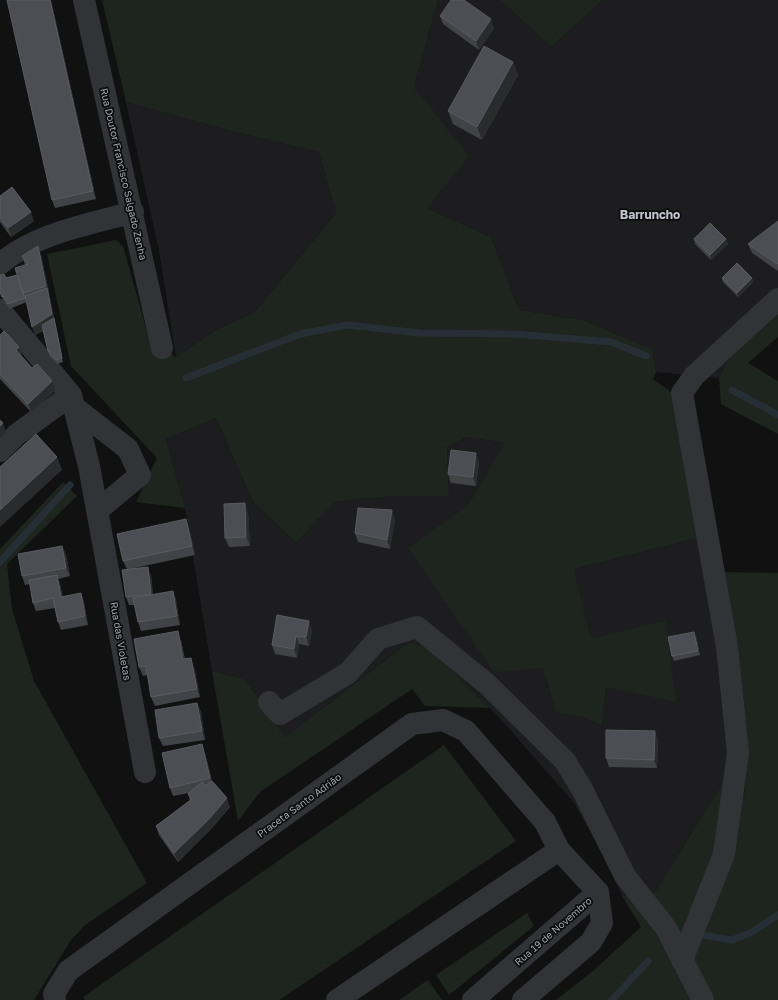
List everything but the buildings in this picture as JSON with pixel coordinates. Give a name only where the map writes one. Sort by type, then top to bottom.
[{"type":"street","name":"Rua Doutor Francisco Salgado Zenha","points":[[84,0],[133,212],[162,348]]},
{"type":"street","points":[[0,264],[9,256],[43,238],[133,212]]},
{"type":"street","points":[[682,960],[724,854],[738,753],[728,647],[682,393],[694,376],[778,299]]},
{"type":"street","name":"Rua das Violetas","points":[[0,310],[73,401],[128,449],[140,475],[97,511]]},
{"type":"street","points":[[0,451],[16,435],[73,401]]},
{"type":"street","name":"Rua das Violetas","points":[[73,401],[89,466],[145,772]]},
{"type":"street","points":[[269,702],[280,714],[348,672],[378,640],[417,627],[487,684],[565,761],[582,789],[625,876],[666,928],[703,1000]]},
{"type":"street","name":"Praceta Santo Adrião","points":[[55,1000],[54,994],[68,971],[412,724],[443,720],[466,731],[545,822],[559,850],[598,892]]},
{"type":"street","points":[[337,1000],[559,850]]},
{"type":"street","name":"Rua 19 de Novembro","points":[[473,1000],[598,892]]},
{"type":"street","name":"Rua 19 de Novembro","points":[[523,1000],[591,942],[602,923],[598,892]]},
{"type":"shaded area","points":[[102,0],[438,0],[414,87],[469,156],[427,208],[491,237],[519,310],[583,320],[652,349],[656,372],[653,379],[691,406],[714,534],[574,569],[591,639],[665,620],[676,702],[606,687],[602,726],[585,718],[556,713],[543,668],[494,672],[408,548],[468,505],[505,443],[467,437],[447,447],[449,496],[392,496],[334,502],[296,543],[253,502],[216,418],[166,439],[185,508],[136,502],[157,458],[71,366],[47,254],[116,240],[123,246],[149,339],[176,357],[219,328],[254,313],[336,213],[319,152],[231,131],[126,102]]},
{"type":"shaded area","points":[[438,0],[500,0],[551,47],[603,0],[778,0],[778,311],[732,353],[719,378],[656,372],[652,349],[583,320],[519,310],[491,237],[427,208],[414,87]]},
{"type":"shaded area","points":[[500,0],[603,0],[551,47]]},
{"type":"shaded area","points":[[126,102],[231,131],[319,152],[336,213],[254,313],[219,328],[176,357],[159,251]]},
{"type":"shaded area","points":[[778,311],[778,337],[748,363],[778,381],[778,434],[721,404],[719,378],[732,353]]},
{"type":"shaded area","points":[[216,418],[253,502],[296,543],[333,502],[392,496],[449,496],[447,447],[467,437],[506,443],[468,505],[408,549],[543,668],[556,713],[585,718],[602,726],[606,687],[665,620],[591,640],[574,569],[714,534],[744,714],[747,800],[724,781],[655,892],[622,896],[612,871],[574,803],[498,716],[429,649],[409,642],[285,737],[245,679],[212,671],[185,508],[166,439]]},
{"type":"shaded area","points":[[63,482],[77,496],[7,564],[12,609],[34,681],[147,883],[85,925],[71,940],[34,1000],[0,1000],[0,549]]},
{"type":"shaded area","points":[[721,572],[778,573],[778,1000],[556,1000],[593,971],[641,927],[622,896],[655,892],[724,781],[746,799],[744,714]]},
{"type":"shaded area","points":[[409,642],[430,649],[490,708],[425,706],[412,689],[260,792],[238,821],[212,671],[245,679],[285,737]]},
{"type":"shaded area","points":[[444,745],[516,841],[279,1000],[85,1000],[83,997]]},
{"type":"shaded area","points":[[527,913],[534,926],[449,995],[436,975]]},
{"type":"shaded area","points":[[428,980],[442,1000],[399,1000]]},
{"type":"waterway","points":[[186,378],[300,334],[347,325],[420,333],[514,334],[611,342],[646,356]]},
{"type":"waterway","points":[[732,390],[778,415]]},
{"type":"waterway","points":[[0,562],[70,485]]},
{"type":"waterway","points":[[703,935],[732,940],[752,932],[778,915]]},
{"type":"waterway","points":[[612,1000],[648,961]]},
{"type":"district","name":"Barruncho","points":[[650,215]]}]
